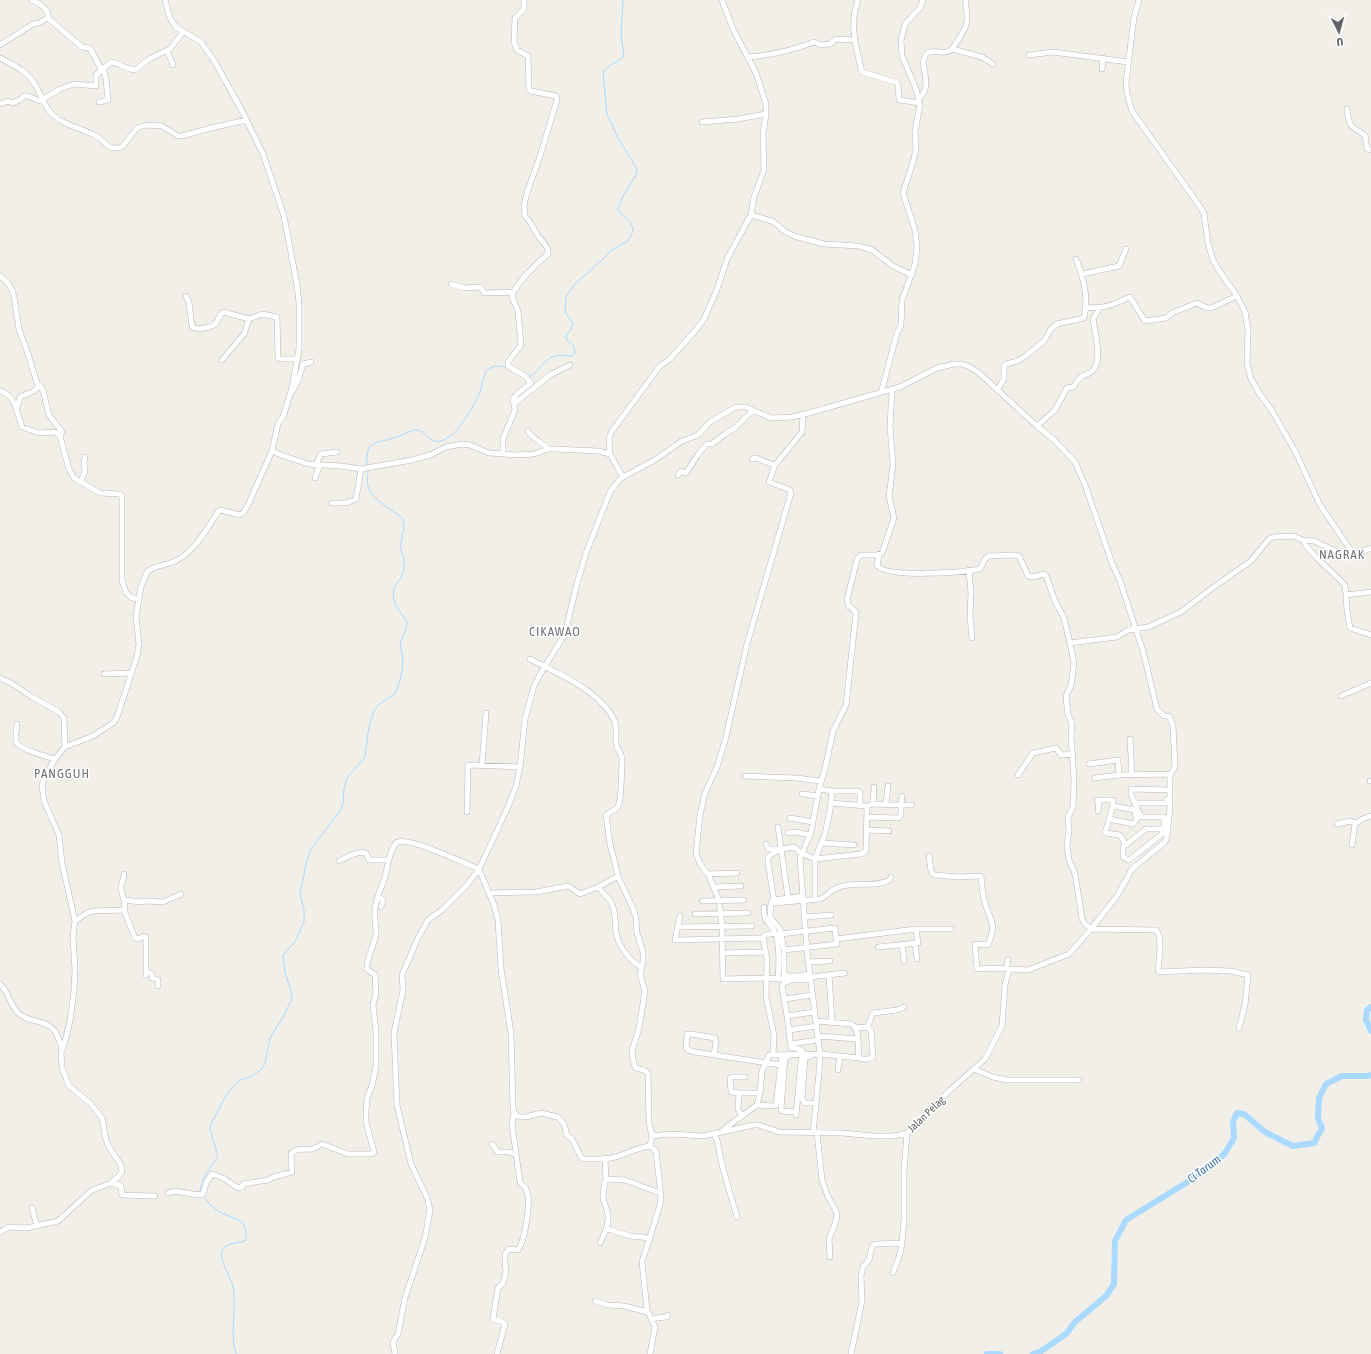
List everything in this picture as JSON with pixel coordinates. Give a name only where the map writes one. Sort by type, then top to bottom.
[{"type":"street","points":[[32,0],[41,5],[47,11],[47,18]]},
{"type":"street","points":[[0,1232],[11,1227],[24,1229],[58,1221],[92,1190],[111,1183],[120,1175],[122,1166],[108,1144],[103,1121],[100,1115],[90,1103],[69,1086],[61,1063],[62,1049],[70,1021],[74,991],[75,921],[62,863],[59,835],[44,801],[42,784],[55,758],[65,747],[93,736],[115,721],[137,656],[139,644],[136,616],[146,572],[158,565],[174,562],[189,552],[206,531],[218,510],[236,515],[243,513],[254,494],[272,450],[278,424],[283,417],[299,349],[299,303],[287,227],[266,161],[247,120],[221,72],[201,42],[182,32],[176,27],[170,18],[165,0]]},
{"type":"street","points":[[503,454],[503,439],[515,410],[512,399],[531,384],[531,381],[525,376],[508,366],[508,362],[521,345],[518,311],[512,297],[514,292],[530,271],[548,254],[547,247],[525,216],[524,205],[557,100],[556,96],[531,91],[529,88],[528,56],[517,50],[514,42],[516,18],[524,9],[524,0]]},
{"type":"street","points":[[623,477],[610,454],[609,438],[612,430],[660,366],[680,349],[704,319],[716,292],[728,257],[751,215],[754,196],[764,170],[763,133],[766,104],[759,82],[748,57],[733,30],[722,0]]},
{"type":"street","points":[[858,0],[853,17],[855,40],[863,72],[898,83],[899,100],[920,100]]},
{"type":"street","points":[[920,100],[902,56],[901,46],[905,24],[920,8],[923,0]]},
{"type":"street","points":[[881,393],[897,333],[901,326],[902,300],[915,264],[915,230],[904,199],[903,190],[914,159],[916,148],[915,135],[920,100],[926,91],[923,61],[926,54],[932,51],[946,52],[952,49],[966,24],[966,0]]},
{"type":"street","points":[[1140,0],[1134,17],[1126,88],[1132,111],[1199,204],[1204,214],[1208,242],[1213,260],[1237,296],[1245,312],[1248,333],[1247,363],[1251,379],[1271,409],[1295,451],[1322,508],[1354,555]]},
{"type":"street","points":[[0,45],[33,24],[39,23],[47,18]]},
{"type":"street","points":[[47,18],[82,47],[90,48],[102,68],[106,79],[108,100],[99,102]]},
{"type":"street","points":[[0,104],[8,100],[12,103],[22,99],[24,96],[28,96],[38,102],[60,89],[74,84],[96,86],[96,74],[102,68],[113,62],[135,70],[149,59],[167,51],[182,32]]},
{"type":"street","points":[[748,57],[797,49],[814,42],[821,45],[830,44],[836,39],[855,40]]},
{"type":"street","points":[[952,49],[982,57],[993,64]]},
{"type":"street","points":[[167,51],[173,65]]},
{"type":"street","points":[[1029,55],[1053,52],[1128,62]]},
{"type":"street","points":[[0,58],[26,72],[35,83],[46,108],[56,118],[97,137],[112,148],[122,147],[137,128],[146,125],[162,126],[178,136],[182,136],[247,120]]},
{"type":"street","points":[[1102,69],[1103,58]]},
{"type":"street","points":[[1347,109],[1349,123],[1355,130],[1365,135],[1367,149],[1371,150]]},
{"type":"street","points":[[702,122],[742,119],[766,114]]},
{"type":"street","points":[[751,215],[772,221],[784,231],[794,236],[824,244],[858,246],[872,250],[893,266],[912,275]]},
{"type":"street","points":[[1082,274],[1119,266],[1126,249]]},
{"type":"street","points":[[997,390],[1004,379],[1005,365],[1024,357],[1044,341],[1051,329],[1057,324],[1084,318],[1086,308],[1085,287],[1076,259]]},
{"type":"street","points":[[0,276],[7,282],[12,290],[19,329],[37,383],[43,390],[49,415],[62,432],[60,436],[69,469],[74,478],[100,493],[116,493],[122,496],[122,579],[124,590],[132,598],[139,600]]},
{"type":"street","points":[[451,284],[464,288],[481,288],[484,293],[495,294],[514,292]]},
{"type":"street","points":[[186,296],[189,303],[192,326],[194,328],[213,326],[220,314],[223,312],[250,319],[262,314],[276,318],[278,358],[297,359]]},
{"type":"street","points":[[1086,308],[1092,306],[1098,307],[1113,305],[1130,298],[1145,321],[1166,318],[1172,313],[1197,303],[1207,308],[1211,308],[1237,296]]},
{"type":"street","points":[[1037,426],[1055,410],[1067,388],[1073,387],[1081,377],[1092,372],[1096,367],[1098,360],[1093,318],[1098,311],[1098,307]]},
{"type":"street","points":[[222,360],[244,334],[250,319]]},
{"type":"street","points":[[289,394],[298,381],[304,363],[311,362]]},
{"type":"street","points":[[395,1354],[393,1342],[398,1334],[405,1298],[425,1238],[430,1210],[428,1200],[411,1164],[398,1105],[394,1033],[403,990],[402,975],[418,938],[428,920],[442,910],[467,885],[479,869],[508,807],[516,786],[520,767],[523,730],[527,709],[534,686],[565,634],[586,553],[610,492],[623,477],[653,461],[682,441],[698,435],[708,424],[733,408],[742,406],[775,418],[803,415],[900,387],[937,368],[954,364],[962,364],[970,367],[997,390],[1054,440],[1075,462],[1085,485],[1112,564],[1120,581],[1148,665],[1157,709],[1164,716],[1169,716],[1172,723],[1175,764],[1170,774],[1165,842],[1132,869],[1117,896],[1073,951],[1066,956],[1022,971],[999,968],[978,970],[975,944],[987,946],[993,929],[991,918],[984,899],[981,876],[959,878],[934,874],[931,871],[929,856]]},
{"type":"street","points":[[514,404],[550,374],[570,365]]},
{"type":"street","points":[[17,408],[20,397],[34,391],[40,385]]},
{"type":"street","points":[[892,389],[890,426],[893,465],[889,496],[894,518],[883,551],[879,555],[877,566],[894,571],[932,574],[980,569],[988,556],[1015,555],[1020,557],[1028,576],[1033,577],[1046,574],[1055,601],[1064,618],[1074,663],[1071,686],[1067,693],[1066,699],[1068,714],[1072,724],[1071,736],[1074,780],[1073,805],[1068,817],[1069,830],[1067,839],[1068,856],[1074,871],[1082,918],[1091,929],[1156,930],[1159,933],[1160,938],[1159,972],[1204,970],[1231,971],[1248,975],[1245,1005],[1239,1028]]},
{"type":"street","points":[[0,391],[7,393],[17,408],[23,428],[39,433],[55,432],[60,436]]},
{"type":"street","points":[[678,475],[681,471],[685,474],[699,453],[708,444],[712,444],[735,428],[753,410]]},
{"type":"street","points":[[793,980],[767,978],[723,979],[722,926],[719,900],[708,874],[700,864],[696,853],[700,815],[705,793],[717,767],[723,747],[747,644],[791,493],[790,490],[769,482],[775,465],[802,432],[803,415]]},
{"type":"street","points":[[528,431],[529,434],[538,439],[548,449]]},
{"type":"street","points":[[272,450],[294,460],[318,465],[334,465],[361,469],[412,460],[430,455],[446,447],[462,444],[470,445],[489,452],[503,454],[534,454],[548,449],[598,451],[610,454]]},
{"type":"street","points":[[315,478],[321,454],[337,452]]},
{"type":"street","points":[[81,481],[86,457]]},
{"type":"street","points":[[752,460],[756,458],[775,465]]},
{"type":"street","points":[[332,503],[346,502],[356,499],[361,469]]},
{"type":"street","points":[[1070,643],[1117,637],[1125,631],[1148,627],[1181,612],[1251,561],[1271,538],[1278,536],[1289,536],[1314,541],[1343,555],[1354,555],[1371,548]]},
{"type":"street","points":[[1303,540],[1315,556],[1345,585],[1346,610],[1350,628],[1371,635]]},
{"type":"street","points":[[830,1257],[829,1239],[837,1214],[828,1197],[822,1180],[815,1133],[820,1055],[806,947],[804,898],[800,861],[810,835],[819,789],[834,729],[846,705],[856,613],[853,608],[849,606],[847,600],[854,568],[857,559],[860,556],[879,555]]},
{"type":"street","points":[[969,570],[972,638]]},
{"type":"street","points":[[1346,595],[1371,592]]},
{"type":"street","points":[[530,659],[570,680],[596,699],[606,708],[616,724],[616,742],[622,757],[620,803],[617,808],[606,815],[610,844],[618,876],[622,888],[633,908],[637,933],[643,952],[640,974],[645,993],[639,1028],[632,1052],[635,1067],[648,1073],[649,1122],[652,1136],[650,1146]]},
{"type":"street","points":[[104,674],[131,673]]},
{"type":"street","points":[[0,678],[59,712],[64,718],[65,747]]},
{"type":"street","points":[[1340,696],[1371,683]]},
{"type":"street","points":[[482,765],[486,713]]},
{"type":"street","points":[[17,724],[16,740],[18,744],[55,758]]},
{"type":"street","points":[[1130,739],[1132,774]]},
{"type":"street","points":[[1018,775],[1033,753],[1057,748],[1061,755],[1073,754]]},
{"type":"street","points":[[1090,764],[1118,760],[1119,775]]},
{"type":"street","points":[[467,812],[468,765],[520,767]]},
{"type":"street","points":[[1095,778],[1132,774],[1170,774]]},
{"type":"street","points":[[745,776],[796,778],[821,781]]},
{"type":"street","points":[[886,804],[888,786]]},
{"type":"street","points":[[873,804],[874,787]]},
{"type":"street","points":[[819,789],[832,791],[859,791],[860,804]]},
{"type":"street","points":[[1166,829],[1146,829],[1123,847],[1123,857],[1129,860],[1162,834],[1166,829],[1164,817],[1141,817],[1131,795],[1131,789],[1169,790]]},
{"type":"street","points":[[1135,803],[1167,803],[1169,790]]},
{"type":"street","points":[[815,900],[815,859],[823,843],[832,791]]},
{"type":"street","points":[[802,794],[818,796]]},
{"type":"street","points":[[867,817],[899,818],[902,796]]},
{"type":"street","points":[[1098,811],[1098,800],[1113,800],[1113,806],[1105,833],[1120,835],[1126,845]]},
{"type":"street","points":[[831,803],[860,804],[867,806],[873,804],[912,805]]},
{"type":"street","points":[[778,979],[779,928],[770,917],[772,902],[768,858],[770,855],[788,847],[795,847],[799,852],[815,859],[861,854],[867,849],[867,806]]},
{"type":"street","points":[[1109,819],[1133,824],[1137,819],[1134,810],[1113,806]]},
{"type":"street","points":[[1338,824],[1351,821],[1356,823],[1371,816]]},
{"type":"street","points":[[790,818],[813,822]]},
{"type":"street","points":[[1352,845],[1356,823]]},
{"type":"street","points":[[778,827],[788,898]]},
{"type":"street","points":[[867,830],[889,831]]},
{"type":"street","points":[[788,833],[794,832],[810,835]]},
{"type":"street","points":[[168,1193],[174,1191],[194,1196],[203,1194],[206,1183],[212,1174],[223,1178],[238,1188],[242,1187],[243,1184],[268,1180],[291,1173],[292,1152],[306,1148],[314,1149],[322,1144],[348,1154],[360,1155],[374,1153],[366,1122],[366,1112],[367,1098],[376,1066],[376,1032],[373,1005],[376,986],[375,975],[367,969],[366,966],[376,934],[375,909],[395,843],[403,840],[440,852],[479,869],[494,905],[498,920],[501,969],[511,1033],[512,1103],[514,1113],[512,1125],[520,1184],[526,1188],[528,1197],[523,1243],[518,1250],[509,1249],[506,1254],[504,1263],[506,1272],[504,1283],[498,1288],[493,1319],[503,1322],[505,1325],[497,1354]]},
{"type":"street","points":[[823,843],[854,845]]},
{"type":"street","points":[[766,844],[768,849],[781,849]]},
{"type":"street","points":[[339,861],[362,852],[366,853],[369,860],[389,860]]},
{"type":"street","points":[[708,874],[737,873]]},
{"type":"street","points":[[124,874],[124,880],[121,887],[125,906],[124,910],[135,938],[138,939],[144,936],[146,937],[146,973],[152,974],[152,978],[158,980],[158,986]]},
{"type":"street","points":[[489,893],[536,892],[568,886],[580,894],[598,887],[618,876]]},
{"type":"street","points":[[772,902],[788,898],[815,900],[824,898],[839,887],[883,882],[890,880],[891,877]]},
{"type":"street","points":[[714,887],[741,886]]},
{"type":"street","points":[[598,887],[612,904],[615,914],[616,933],[619,941],[630,959],[642,967]]},
{"type":"street","points":[[124,900],[163,902],[181,894]]},
{"type":"street","points":[[378,897],[383,900],[381,907]]},
{"type":"street","points":[[772,902],[804,898]]},
{"type":"street","points":[[702,901],[744,900]]},
{"type":"street","points":[[764,907],[765,920],[778,934],[784,950],[784,976],[810,977],[845,973]]},
{"type":"street","points":[[75,921],[92,911],[124,910]]},
{"type":"street","points":[[695,914],[748,913]]},
{"type":"street","points":[[804,917],[831,915]]},
{"type":"street","points":[[680,916],[675,940],[762,938]]},
{"type":"street","points":[[678,927],[752,926]]},
{"type":"street","points":[[773,1055],[774,1035],[766,997],[767,959],[763,937],[765,935],[835,928],[837,944],[784,950]]},
{"type":"street","points":[[836,939],[916,929],[951,929]]},
{"type":"street","points":[[916,929],[918,942],[915,943],[917,958]]},
{"type":"street","points":[[878,947],[915,943]]},
{"type":"street","points":[[902,944],[904,961]]},
{"type":"street","points":[[722,953],[764,952]]},
{"type":"street","name":"Jalan Pelag","points":[[652,1136],[662,1134],[693,1136],[714,1134],[722,1131],[759,1125],[779,1132],[881,1136],[894,1136],[907,1133],[984,1059],[1002,1026],[1008,960]]},
{"type":"street","points":[[808,962],[830,961]]},
{"type":"street","points":[[829,976],[832,1022]]},
{"type":"street","points":[[801,1055],[785,1057],[781,1106],[782,1110],[796,1113],[801,1055],[801,1050],[792,1048],[790,1044],[782,990],[783,984],[793,980],[810,977]]},
{"type":"street","points":[[0,984],[5,989],[14,1008],[19,1014],[42,1022],[55,1031],[62,1049]]},
{"type":"street","points":[[784,999],[812,996]]},
{"type":"street","points":[[867,1028],[873,1013],[898,1010],[904,1007]]},
{"type":"street","points":[[787,1016],[814,1012]]},
{"type":"street","points":[[757,1105],[760,1093],[762,1071],[768,1057],[773,1055],[820,1055],[859,1058],[866,1060],[873,1057],[871,1030],[867,1028],[855,1028],[848,1023],[832,1022],[816,1023],[789,1030]]},
{"type":"street","points":[[855,1028],[858,1039],[859,1058]]},
{"type":"street","points":[[714,1055],[716,1042],[715,1038],[693,1031],[687,1035],[686,1047],[688,1050],[714,1055],[765,1064],[781,1065]]},
{"type":"street","points":[[790,1044],[818,1038],[858,1039]]},
{"type":"street","points":[[722,1131],[757,1105],[776,1105],[782,1055]]},
{"type":"street","points":[[816,1103],[804,1103],[803,1101],[805,1060],[806,1056],[820,1055]]},
{"type":"street","points":[[838,1070],[840,1056]]},
{"type":"street","points":[[974,1069],[993,1077],[1007,1080],[1080,1080]]},
{"type":"street","points":[[745,1077],[732,1076],[730,1078],[731,1092],[760,1093]]},
{"type":"street","points":[[738,1093],[738,1109],[742,1116]]},
{"type":"street","points":[[514,1113],[521,1118],[544,1113],[558,1117],[564,1124],[567,1135],[572,1139],[580,1157],[583,1160],[617,1157],[634,1149],[650,1146],[655,1150],[657,1154],[660,1192],[659,1208],[642,1262],[647,1312],[655,1328],[650,1354]]},
{"type":"street","points":[[893,1273],[900,1254],[902,1243],[904,1219],[904,1171],[907,1133]]},
{"type":"street","points":[[714,1134],[717,1140],[722,1169],[737,1217]]},
{"type":"street","points":[[492,1144],[498,1151],[516,1154]]},
{"type":"street","points":[[600,1243],[606,1229],[608,1214],[603,1198],[606,1179],[605,1159]]},
{"type":"street","points":[[606,1179],[625,1180],[660,1192]]},
{"type":"street","points":[[111,1183],[121,1186],[122,1196],[155,1196]]},
{"type":"street","points":[[32,1208],[37,1226]]},
{"type":"street","points":[[606,1229],[630,1236],[642,1236],[650,1239]]},
{"type":"street","points":[[851,1354],[862,1301],[861,1276],[863,1267],[869,1260],[872,1246],[876,1244],[902,1243]]},
{"type":"street","points":[[595,1301],[608,1306],[624,1306],[647,1312]]},
{"type":"street","points":[[652,1320],[667,1317],[668,1315]]},
{"type":"waterway","points":[[528,377],[535,373],[552,357],[559,355],[572,356],[575,352],[574,346],[567,340],[566,336],[573,323],[565,312],[566,297],[575,284],[612,250],[628,241],[633,231],[631,224],[621,214],[618,208],[624,194],[636,175],[637,169],[618,138],[607,114],[603,72],[624,56],[621,34],[623,0]]},
{"type":"waterway","points":[[367,466],[368,451],[373,444],[378,442],[417,430],[421,431],[430,439],[437,442],[449,437],[462,423],[475,403],[486,371],[496,366],[507,368]]},
{"type":"waterway","points":[[200,1191],[203,1179],[218,1156],[210,1129],[211,1124],[227,1094],[239,1080],[250,1077],[262,1069],[265,1063],[270,1038],[291,1001],[292,995],[285,972],[283,955],[295,942],[304,922],[304,910],[300,894],[307,860],[311,849],[340,811],[343,804],[344,788],[347,778],[365,757],[369,726],[374,711],[378,705],[395,694],[402,672],[403,661],[400,643],[406,630],[407,622],[395,604],[393,595],[395,586],[401,578],[404,569],[404,559],[400,547],[404,528],[403,519],[371,493],[367,480],[368,470]]},
{"type":"waterway","name":"Ci Tarum","points":[[1371,1007],[1367,1010],[1366,1020],[1371,1031]]},
{"type":"waterway","name":"Ci Tarum","points":[[1033,1354],[1040,1352],[1066,1334],[1075,1322],[1106,1296],[1114,1284],[1115,1241],[1126,1220],[1207,1170],[1225,1153],[1234,1138],[1233,1122],[1237,1113],[1244,1114],[1265,1132],[1293,1146],[1314,1143],[1322,1128],[1318,1119],[1319,1098],[1326,1084],[1342,1076],[1371,1075]]},
{"type":"waterway","points":[[203,1196],[214,1208],[240,1221],[245,1228],[246,1240],[228,1245],[223,1249],[222,1253],[223,1262],[233,1287],[233,1338],[236,1354]]},
{"type":"waterway","name":"Ci Tarum","points":[[987,1354],[1000,1354]]},
{"type":"district","name":"NAGRAK","points":[[1342,554]]},
{"type":"district","name":"CIKAWAO","points":[[555,631]]},
{"type":"district","name":"PANGGUH","points":[[62,773]]}]
